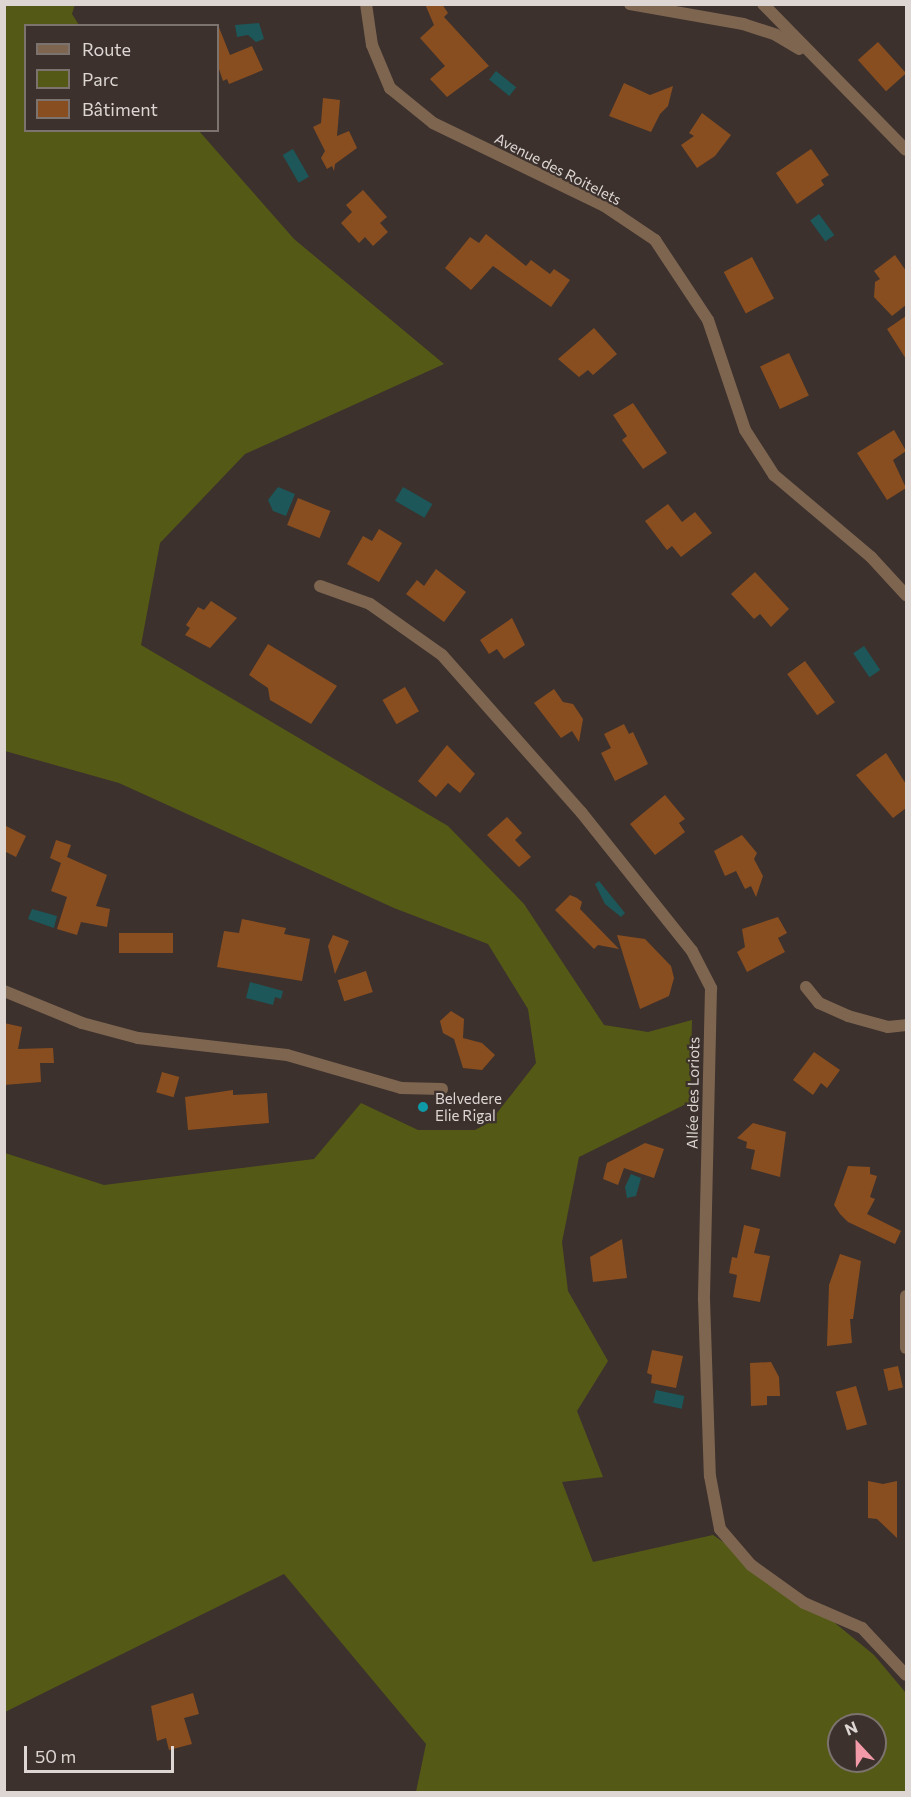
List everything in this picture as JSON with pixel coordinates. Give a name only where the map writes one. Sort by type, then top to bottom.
[{"type":"street","name":"Avenue des Roitelets","points":[[366,4],[372,45],[390,88],[433,123],[603,205],[655,240],[708,320],[745,430],[774,475],[871,557],[906,595]]},
{"type":"street","points":[[630,4],[742,24],[776,34],[811,55]]},
{"type":"street","points":[[763,4],[906,150]]},
{"type":"street","name":"Allée des Loriots","points":[[320,586],[370,604],[442,655],[581,812],[692,951],[711,988],[704,1299],[710,1476],[720,1529],[751,1565],[804,1603],[862,1628],[906,1675]]},
{"type":"street","points":[[806,987],[819,1003],[848,1016],[888,1027],[906,1025]]},
{"type":"street","points":[[4,991],[82,1023],[138,1038],[286,1055],[401,1088],[442,1089]]},
{"type":"street","points":[[906,1296],[906,1348]]},
{"type":"green space","points":[[75,4],[72,14],[78,24],[24,24],[24,132],[200,132],[294,239],[444,364],[245,454],[160,543],[141,645],[448,826],[524,904],[604,1025],[648,1032],[692,1020],[690,1102],[579,1157],[562,1242],[568,1291],[608,1361],[577,1411],[603,1477],[562,1482],[593,1562],[713,1535],[801,1595],[874,1655],[906,1693],[906,1792],[416,1792],[426,1744],[284,1574],[5,1712],[5,1153],[104,1185],[314,1159],[361,1103],[418,1130],[475,1130],[490,1122],[536,1063],[528,1009],[488,944],[394,908],[119,783],[5,751],[5,5]]},
{"type":"water","points":[[259,23],[264,39],[256,42],[248,35],[237,37],[235,25]]},
{"type":"water","points":[[496,71],[516,87],[509,96],[489,80]]},
{"type":"water","points":[[293,149],[309,177],[299,183],[283,155]]},
{"type":"water","points":[[819,214],[834,235],[825,242],[810,220]]},
{"type":"water","points":[[278,487],[295,494],[286,516],[273,511],[268,500]]},
{"type":"water","points":[[403,487],[432,504],[424,518],[395,501]]},
{"type":"water","points":[[864,646],[880,670],[869,677],[853,653]]},
{"type":"water","points":[[599,881],[625,913],[621,917],[605,904],[595,884]]},
{"type":"water","points":[[32,909],[57,916],[54,928],[28,919]]},
{"type":"water","points":[[250,982],[283,991],[281,999],[275,997],[273,1005],[246,998]]},
{"type":"water","points":[[631,1174],[641,1178],[636,1196],[627,1198],[625,1187]]},
{"type":"water","points":[[656,1390],[684,1396],[682,1409],[653,1403]]},
{"type":"building","points":[[425,4],[442,4],[448,13],[444,17],[489,66],[447,97],[430,79],[445,66],[420,38],[434,25]]},
{"type":"building","points":[[219,28],[230,55],[252,46],[263,70],[229,84],[227,79],[223,81],[219,69]]},
{"type":"building","points":[[878,42],[906,73],[886,91],[858,60]]},
{"type":"building","points":[[624,83],[650,95],[673,86],[668,106],[660,114],[651,132],[609,116]]},
{"type":"building","points":[[323,98],[340,100],[337,136],[349,131],[357,148],[335,164],[334,171],[332,166],[327,169],[321,158],[325,151],[313,127],[321,123]]},
{"type":"building","points":[[702,113],[731,135],[715,156],[697,168],[681,145],[694,136],[689,133]]},
{"type":"building","points":[[811,149],[829,175],[821,180],[824,185],[797,204],[776,173]]},
{"type":"building","points":[[363,190],[387,217],[380,223],[388,232],[373,246],[365,237],[359,243],[341,223],[352,212],[346,205]]},
{"type":"building","points":[[486,234],[526,266],[531,260],[550,274],[554,269],[570,280],[551,307],[493,266],[471,290],[445,268],[470,237],[479,243]]},
{"type":"building","points":[[895,255],[906,271],[906,305],[892,316],[874,297],[875,282],[880,279],[874,271]]},
{"type":"building","points":[[752,257],[774,298],[746,314],[724,272]]},
{"type":"building","points":[[906,316],[906,359],[887,329]]},
{"type":"building","points":[[594,328],[617,354],[593,375],[588,370],[579,377],[558,359]]},
{"type":"building","points":[[789,353],[809,396],[780,409],[760,367]]},
{"type":"building","points":[[633,403],[667,453],[643,469],[622,440],[627,436],[613,415]]},
{"type":"building","points":[[894,430],[906,451],[893,460],[906,488],[887,500],[857,453]]},
{"type":"building","points":[[298,498],[330,511],[320,538],[287,525]]},
{"type":"building","points":[[668,504],[682,522],[695,512],[712,533],[681,557],[672,546],[667,550],[645,521]]},
{"type":"building","points":[[379,529],[402,543],[379,582],[347,564],[363,536],[372,541]]},
{"type":"building","points":[[436,569],[466,592],[444,622],[406,594],[417,580],[424,586]]},
{"type":"building","points":[[755,572],[789,609],[771,627],[760,614],[754,619],[731,594]]},
{"type":"building","points":[[211,601],[237,618],[210,648],[185,635],[190,628],[186,625],[198,607],[204,610]]},
{"type":"building","points":[[512,618],[525,645],[504,659],[497,649],[489,654],[480,640]]},
{"type":"building","points":[[268,644],[337,686],[311,724],[270,700],[268,688],[249,675]]},
{"type":"building","points":[[805,661],[835,702],[817,715],[787,674]]},
{"type":"building","points":[[405,687],[419,711],[396,724],[382,700]]},
{"type":"building","points":[[554,689],[563,702],[573,704],[583,719],[579,742],[572,731],[561,738],[534,703]]},
{"type":"building","points":[[624,724],[629,734],[633,732],[648,764],[615,781],[601,753],[611,748],[604,734]]},
{"type":"building","points":[[447,745],[475,774],[460,793],[448,783],[436,797],[418,781]]},
{"type":"building","points":[[886,753],[906,784],[906,808],[893,818],[856,775]]},
{"type":"building","points":[[665,795],[685,819],[679,823],[685,832],[655,855],[630,824]]},
{"type":"building","points":[[507,817],[522,833],[515,840],[531,857],[519,867],[487,835]]},
{"type":"building","points":[[4,825],[26,836],[16,857],[4,851]]},
{"type":"building","points":[[742,835],[757,853],[754,859],[763,876],[756,897],[751,886],[745,889],[736,871],[725,876],[714,851]]},
{"type":"building","points":[[56,840],[71,845],[67,857],[107,875],[96,906],[110,909],[107,927],[81,922],[77,935],[57,929],[67,897],[51,891],[61,863],[50,858]]},
{"type":"building","points":[[570,895],[582,902],[580,909],[619,949],[598,945],[594,949],[555,910]]},
{"type":"building","points":[[778,917],[787,933],[778,938],[785,952],[747,972],[737,952],[745,947],[742,929]]},
{"type":"building","points":[[242,919],[286,928],[284,934],[310,939],[302,981],[217,967],[224,931],[239,933]]},
{"type":"building","points":[[119,933],[173,933],[173,953],[119,953]]},
{"type":"building","points":[[333,935],[349,941],[335,974],[328,946]]},
{"type":"building","points":[[617,935],[645,939],[671,966],[674,978],[669,996],[640,1009]]},
{"type":"building","points":[[366,971],[373,992],[344,1001],[337,980]]},
{"type":"building","points":[[451,1011],[464,1019],[463,1038],[482,1043],[495,1055],[482,1070],[463,1068],[454,1039],[443,1033],[440,1021]]},
{"type":"building","points":[[4,1023],[22,1027],[18,1049],[53,1048],[54,1063],[40,1063],[41,1082],[4,1085]]},
{"type":"building","points":[[814,1052],[840,1070],[827,1088],[821,1083],[813,1095],[793,1080]]},
{"type":"building","points":[[162,1072],[179,1077],[174,1097],[156,1092]]},
{"type":"building","points":[[233,1090],[233,1095],[267,1093],[269,1123],[188,1130],[185,1097]]},
{"type":"building","points":[[753,1123],[786,1132],[780,1177],[751,1169],[755,1150],[746,1148],[747,1142],[737,1138]]},
{"type":"building","points":[[645,1143],[664,1149],[654,1178],[624,1168],[618,1185],[603,1179],[607,1163]]},
{"type":"building","points":[[848,1166],[870,1167],[870,1174],[877,1176],[870,1197],[875,1199],[867,1214],[901,1231],[895,1244],[848,1222],[834,1205]]},
{"type":"building","points":[[744,1225],[760,1229],[754,1253],[770,1256],[760,1302],[733,1297],[737,1275],[729,1273],[732,1257],[737,1258]]},
{"type":"building","points":[[622,1239],[627,1278],[593,1282],[590,1257]]},
{"type":"building","points":[[840,1254],[861,1261],[853,1319],[850,1319],[852,1343],[827,1346],[829,1285]]},
{"type":"building","points":[[652,1350],[683,1356],[676,1388],[651,1383],[652,1375],[647,1373]]},
{"type":"building","points":[[771,1362],[779,1377],[780,1396],[767,1396],[767,1405],[751,1406],[750,1363]]},
{"type":"building","points":[[898,1366],[903,1387],[888,1391],[883,1369]]},
{"type":"building","points":[[856,1386],[867,1424],[847,1430],[836,1392]]},
{"type":"building","points":[[868,1481],[883,1484],[897,1481],[897,1538],[877,1519],[868,1518]]},
{"type":"building","points":[[193,1693],[199,1714],[184,1718],[192,1744],[169,1750],[166,1738],[157,1741],[151,1706]]},
{"type":"place","name":"Belvedere Elie Rigal","points":[[423,1107]]}]
